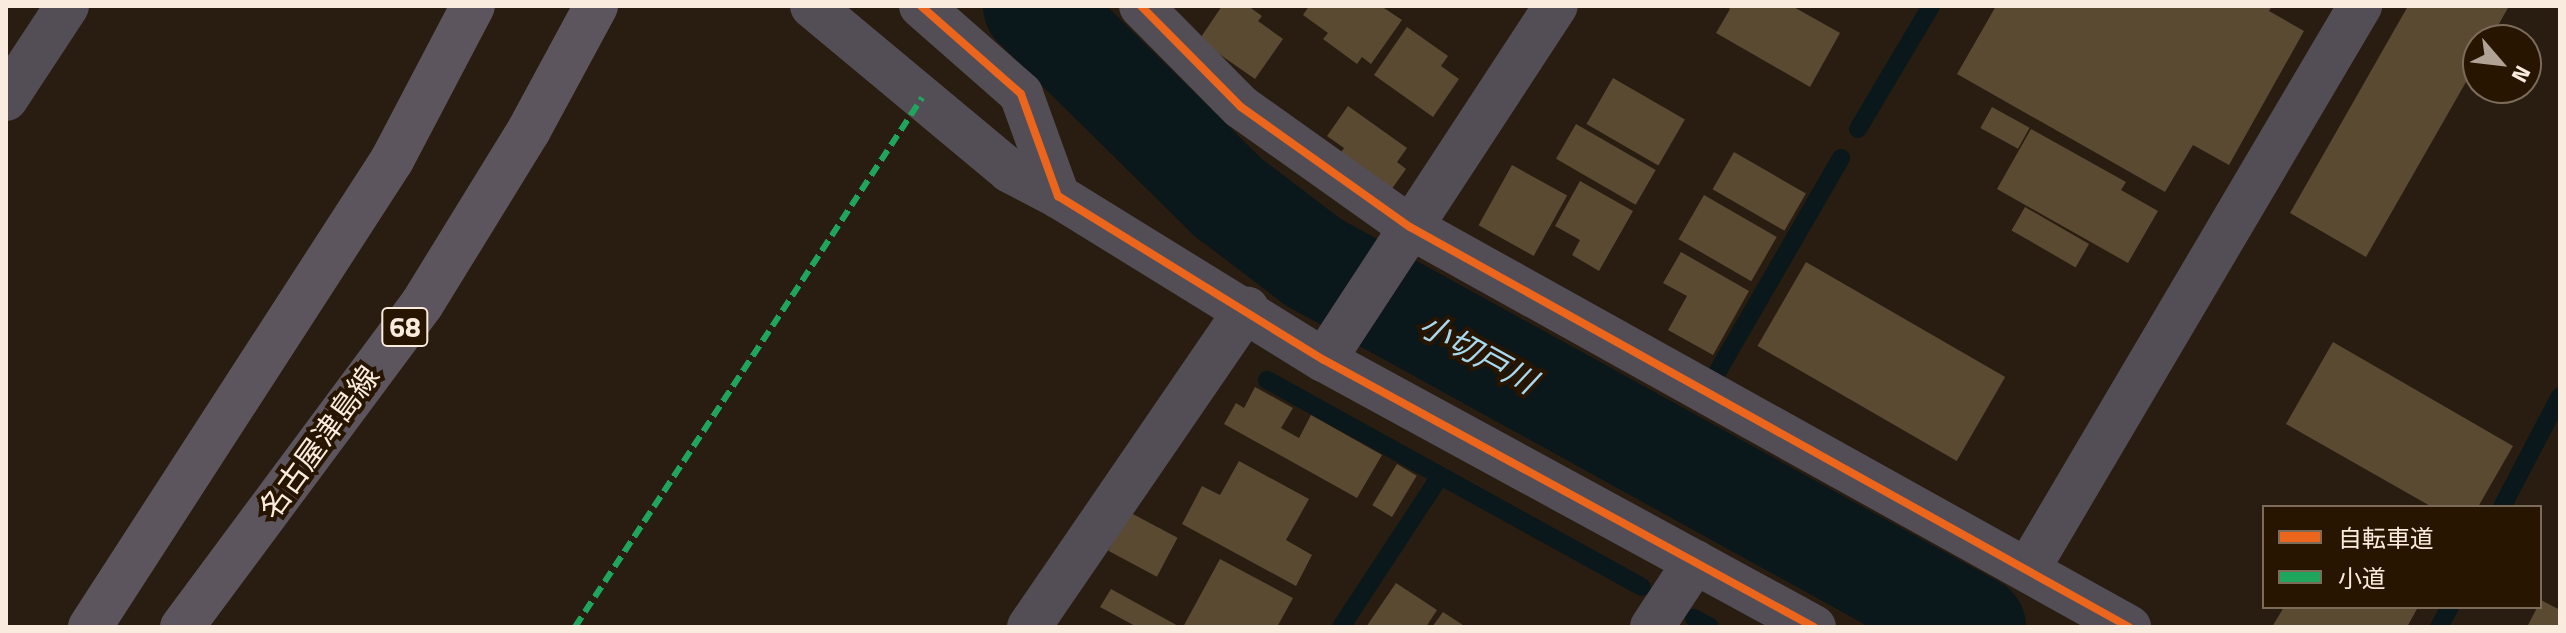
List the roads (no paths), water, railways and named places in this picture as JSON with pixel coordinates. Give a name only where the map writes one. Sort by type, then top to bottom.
[{"type":"main road","points":[[90,627],[392,160],[473,6]]},
{"type":"main road","name":"名古屋津島線","points":[[182,627],[422,304],[529,130],[596,6]]},
{"type":"street","points":[[6,99],[67,6]]},
{"type":"street","points":[[812,6],[1010,171],[1058,196],[1247,309],[1330,351],[1695,562],[1814,627]]},
{"type":"street","points":[[921,6],[1021,94],[1058,196]]},
{"type":"street","points":[[1141,6],[1241,107],[1406,234],[2028,569],[2129,627]]},
{"type":"street","points":[[1330,351],[1556,6]]},
{"type":"street","points":[[2028,569],[2360,6]]},
{"type":"street","points":[[1029,627],[1247,309]]},
{"type":"street","points":[[1652,627],[1695,562]]},
{"type":"waterway","name":"小切戸川","points":[[1034,6],[1229,198],[1313,262],[1975,627]]},
{"type":"waterway","points":[[1858,129],[1931,6]]},
{"type":"waterway","points":[[1718,371],[1841,158]]},
{"type":"waterway","points":[[1267,380],[1642,587]]},
{"type":"waterway","points":[[2503,505],[2560,396]]},
{"type":"waterway","points":[[1669,458],[1682,433]]},
{"type":"waterway","points":[[1341,627],[1440,476]]},
{"type":"waterway","points":[[2439,627],[2449,609]]},
{"type":"waterway","points":[[1694,618],[1710,627]]}]
